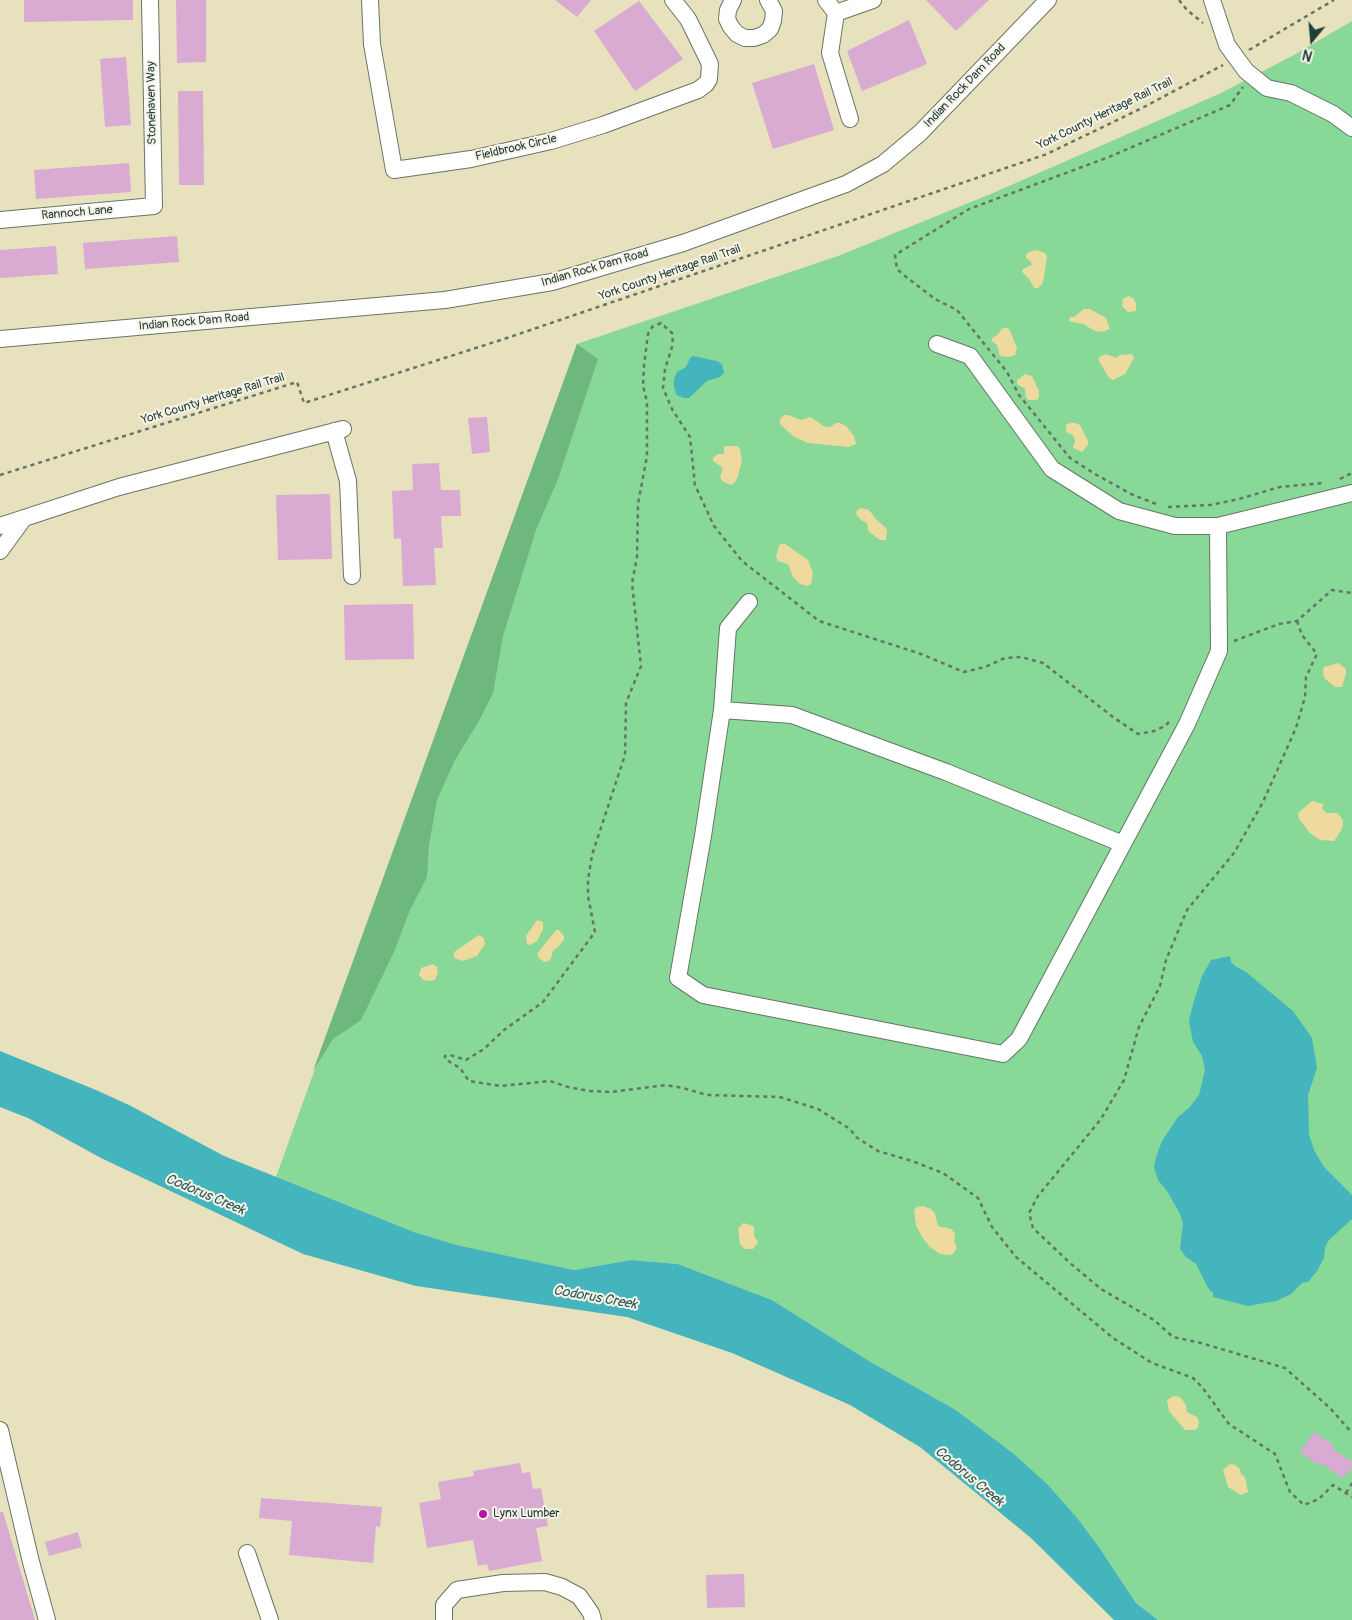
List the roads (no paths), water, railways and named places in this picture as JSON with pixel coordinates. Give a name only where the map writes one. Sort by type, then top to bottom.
[{"type":"street","name":"Stonehaven Way","points":[[150,0],[154,206]]},
{"type":"street","name":"Fieldbrook Circle","points":[[370,0],[372,44],[394,170],[471,159],[551,141],[603,125],[698,90],[706,84],[710,64],[688,19],[673,0]]},
{"type":"street","points":[[732,0],[727,19],[730,27],[737,34],[745,38],[763,35],[770,29],[774,11],[771,1]]},
{"type":"street","points":[[850,119],[830,53],[831,6],[873,0]]},
{"type":"street","name":"Indian Rock Dam Road","points":[[0,339],[445,300],[552,282],[683,243],[846,184],[882,164],[920,133],[1048,0]]},
{"type":"street","points":[[1212,0],[1219,25],[1237,60],[1267,88],[1291,93],[1333,114],[1352,128]]},
{"type":"street","name":"Rannoch Lane","points":[[0,220],[154,206]]},
{"type":"street","points":[[937,344],[970,356],[1052,469],[1119,510],[1175,526],[1218,526],[1352,493]]},
{"type":"street","points":[[0,526],[119,487],[338,430],[348,481],[352,576]]},
{"type":"street","points":[[0,551],[24,518]]},
{"type":"street","points":[[749,602],[728,628],[722,710],[703,836],[678,978],[703,995],[1004,1054],[1019,1038],[1187,724],[1218,651],[1218,526]]},
{"type":"street","points":[[722,710],[792,714],[946,772],[1122,844]]},
{"type":"street","points":[[0,1430],[30,1562],[47,1620]]},
{"type":"street","points":[[246,1553],[270,1620]]},
{"type":"street","points":[[444,1620],[444,1606],[457,1590],[502,1583],[545,1582],[562,1587],[579,1596],[592,1613],[593,1620]]},
{"type":"water","points":[[693,356],[717,361],[722,364],[724,373],[720,377],[707,381],[689,398],[684,398],[677,395],[674,388],[674,379],[677,372],[686,367]]},
{"type":"water","points":[[1230,956],[1231,962],[1235,966],[1246,972],[1293,1011],[1312,1038],[1317,1068],[1308,1095],[1309,1134],[1314,1150],[1324,1167],[1352,1195],[1352,1219],[1329,1240],[1325,1247],[1324,1258],[1308,1282],[1302,1283],[1291,1294],[1276,1301],[1248,1306],[1213,1297],[1213,1293],[1208,1288],[1196,1264],[1186,1257],[1180,1249],[1183,1223],[1167,1191],[1158,1180],[1154,1167],[1162,1141],[1178,1117],[1189,1108],[1199,1095],[1205,1069],[1202,1056],[1193,1042],[1189,1021],[1202,976],[1211,960]]},
{"type":"water","name":"Codorus Creek","points":[[0,1051],[129,1105],[224,1156],[414,1232],[457,1245],[574,1270],[631,1260],[678,1264],[772,1300],[869,1361],[956,1410],[1014,1454],[1048,1485],[1078,1519],[1136,1603],[1158,1620],[1114,1620],[1031,1538],[920,1447],[850,1405],[732,1353],[627,1317],[416,1286],[303,1254],[101,1158],[28,1118],[0,1107]]},
{"type":"place","name":"Lynx Lumber","points":[[483,1514]]}]
